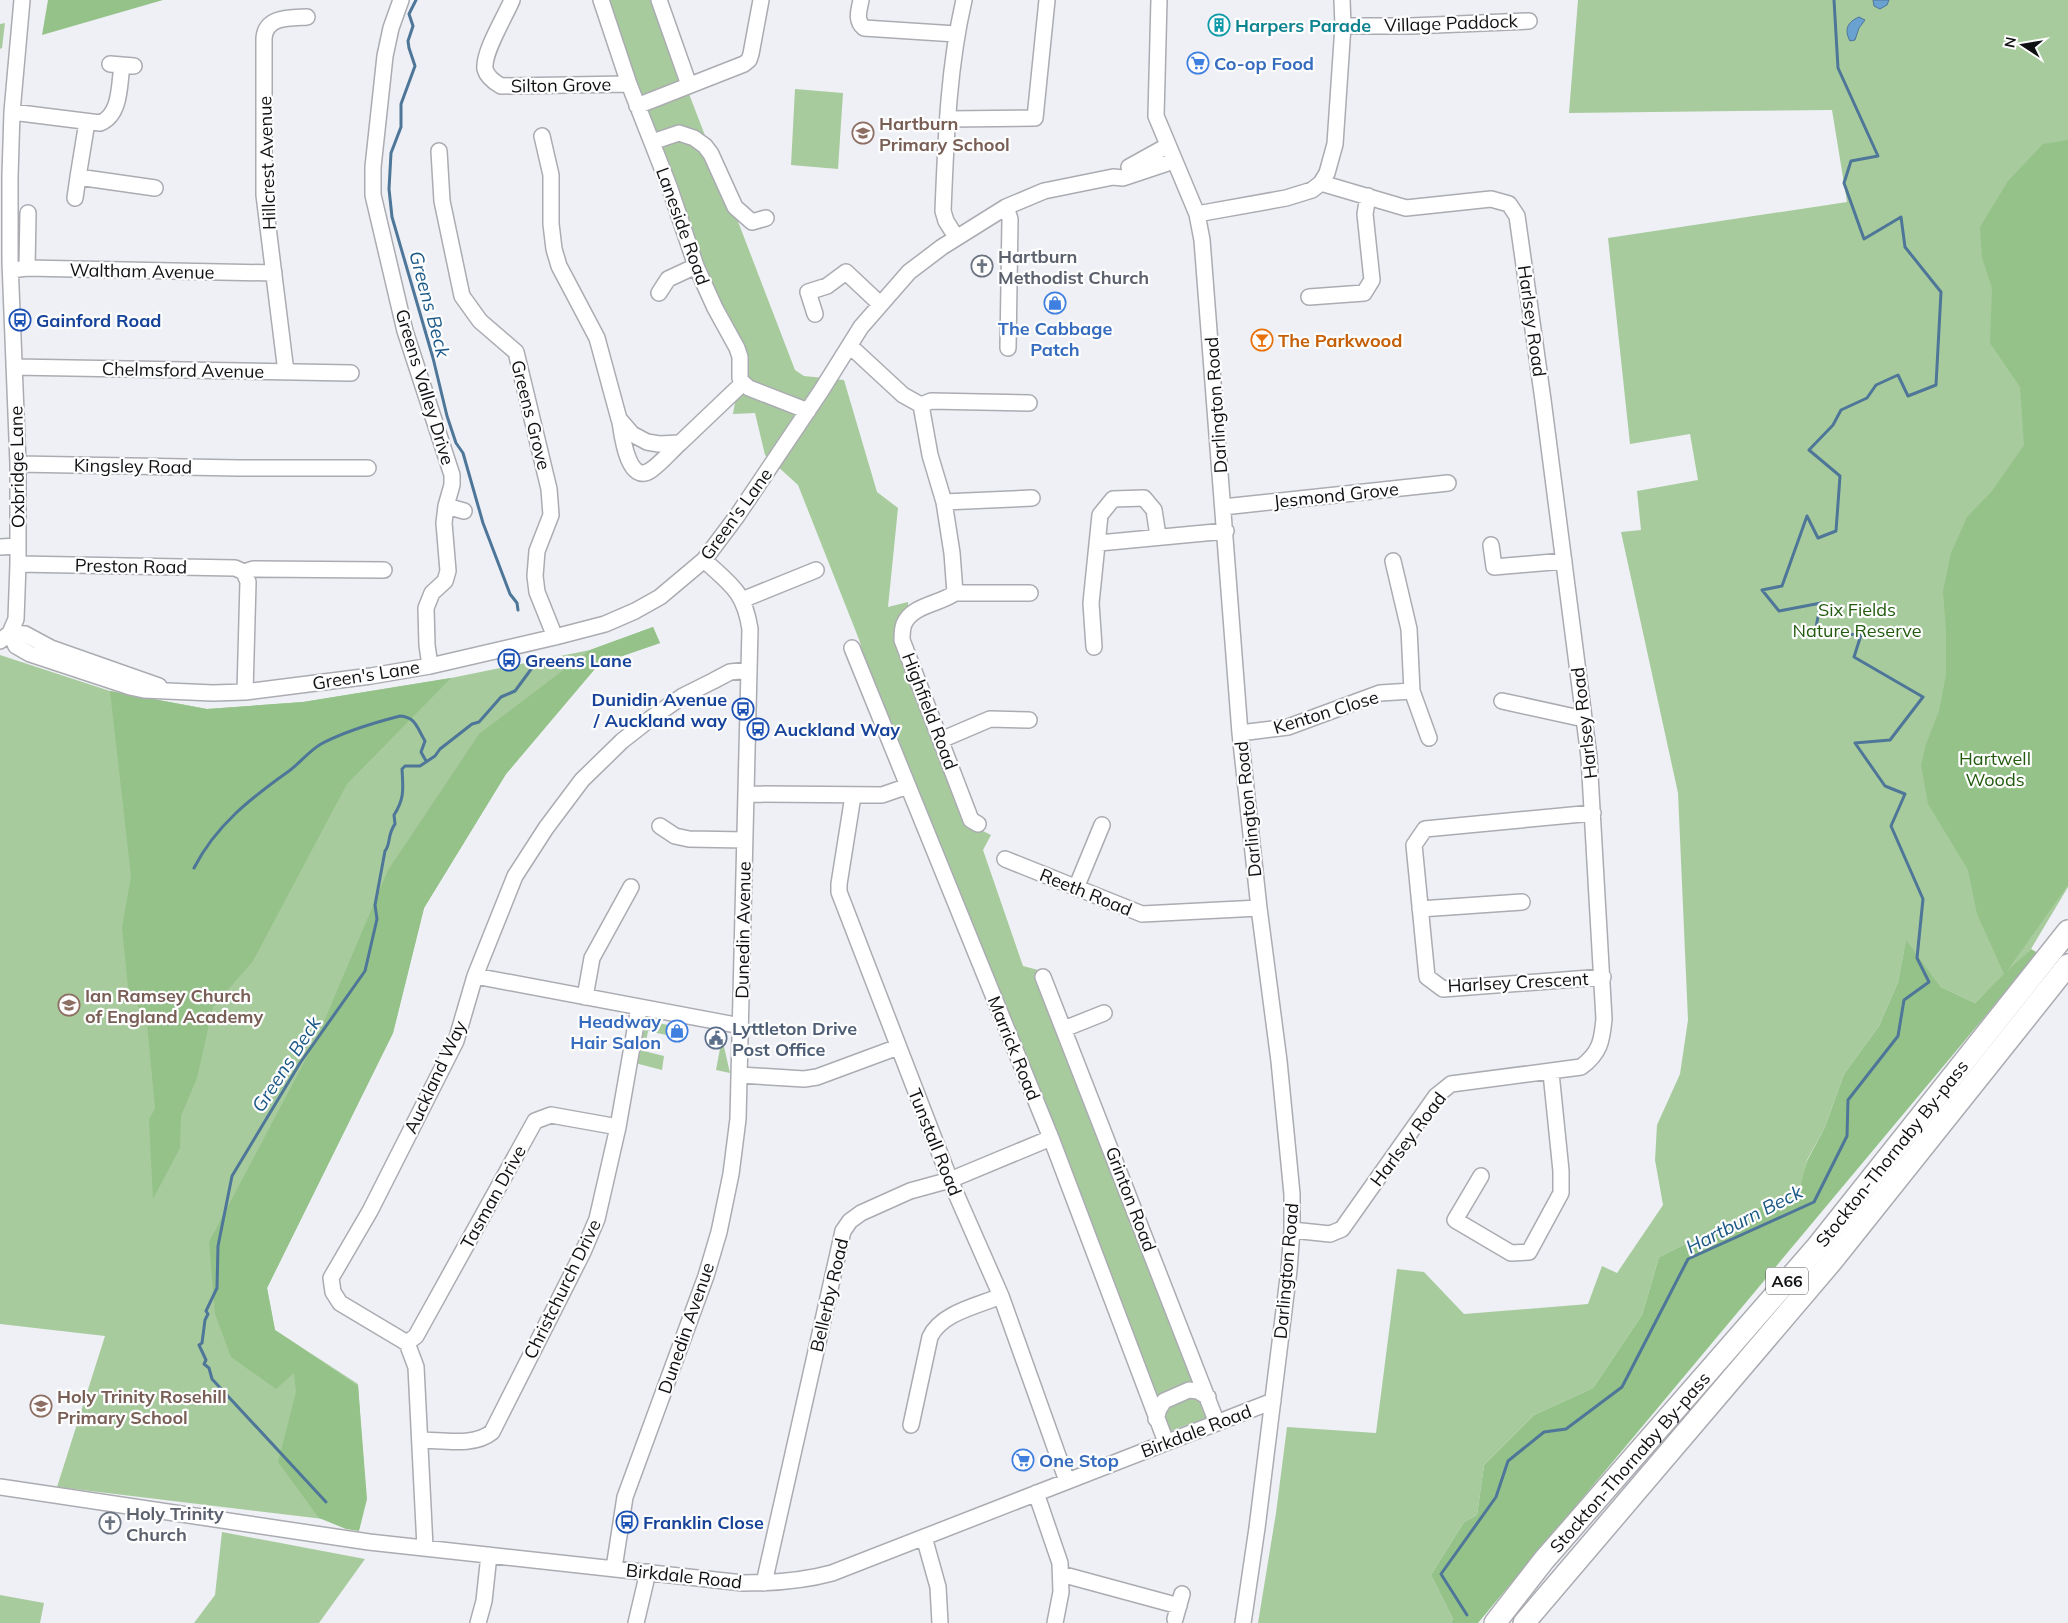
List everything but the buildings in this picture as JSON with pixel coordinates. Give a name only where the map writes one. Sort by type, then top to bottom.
[{"type":"highway","name":"Stockton-Thornaby By-pass","points":[[1495,1623],[1551,1553],[1816,1248],[2068,931]]},
{"type":"highway","name":"Stockton-Thornaby By-pass","points":[[1524,1623],[1832,1261],[2068,965]]},
{"type":"street","name":"Oxbridge Lane","points":[[5,637],[16,618],[18,564],[18,464],[10,375],[7,264],[12,112],[22,0]]},
{"type":"street","name":"Greens Valley Drive","points":[[401,0],[385,56],[373,167],[372,195],[390,298],[405,331],[451,469],[452,485],[446,506],[444,523],[448,571],[445,581],[432,593],[426,608],[427,645],[430,666]]},
{"type":"street","name":"Silton Grove","points":[[512,0],[486,56],[485,70],[492,80],[501,86],[629,84]]},
{"type":"street","name":"Laneside Road","points":[[600,0],[696,266],[740,357],[740,378],[742,383]]},
{"type":"street","points":[[659,0],[689,86]]},
{"type":"street","points":[[637,106],[744,64],[749,60],[761,0]]},
{"type":"street","points":[[861,0],[857,17],[859,24],[864,28],[956,34]]},
{"type":"street","points":[[956,237],[946,221],[943,211],[950,74],[956,34],[964,0]]},
{"type":"street","points":[[948,119],[1036,118],[1047,0]]},
{"type":"street","name":"Darlington Road","points":[[1160,0],[1156,116],[1197,214],[1202,240],[1226,531],[1240,733],[1259,908],[1279,1061],[1292,1194],[1292,1230],[1273,1401],[1243,1623]]},
{"type":"street","points":[[1197,214],[1286,198],[1312,190],[1321,183],[1328,173],[1335,144],[1343,26],[1342,0]]},
{"type":"street","name":"Hillcrest Avenue","points":[[286,372],[264,195],[264,34],[269,25],[276,20],[307,17]]},
{"type":"street","name":"Village Paddock","points":[[1343,26],[1411,26],[1529,21]]},
{"type":"street","points":[[12,112],[100,124],[108,120],[116,109],[122,65]]},
{"type":"street","points":[[75,198],[87,122]]},
{"type":"street","points":[[652,142],[679,133],[694,138],[705,146],[711,154],[735,207],[755,224]]},
{"type":"street","points":[[542,136],[551,175],[551,224],[554,249],[559,266],[597,338],[629,463],[634,470],[641,473],[649,472],[742,383],[749,388],[808,411]]},
{"type":"street","name":"Green's Lane","points":[[1113,177],[1167,146]]},
{"type":"street","name":"Greens Grove","points":[[444,159],[442,201],[462,296],[480,321],[516,352],[514,365],[551,498],[551,515],[537,550],[535,576],[537,592],[555,637]]},
{"type":"street","name":"Green's Lane","points":[[5,637],[25,634],[51,648],[170,690],[213,693],[246,692],[371,676],[430,666],[605,624],[635,611],[660,597],[704,560],[737,516],[861,328],[909,272],[956,237],[1006,207],[1044,191],[1113,177],[1123,178],[1174,161]]},
{"type":"street","points":[[78,176],[156,188]]},
{"type":"street","name":"Harlsey Road","points":[[1292,1230],[1330,1234],[1342,1230],[1436,1096],[1451,1084],[1581,1068],[1594,1058],[1602,1039],[1604,1019],[1589,757],[1517,216],[1508,204],[1491,199],[1406,208],[1321,183]]},
{"type":"street","points":[[1309,297],[1364,292],[1372,280],[1365,214],[1368,196]]},
{"type":"street","points":[[1006,207],[1010,219],[1008,348]]},
{"type":"street","points":[[27,268],[28,213]]},
{"type":"street","name":"Waltham Avenue","points":[[7,264],[27,268],[274,273]]},
{"type":"street","points":[[659,293],[668,279],[696,266]]},
{"type":"street","points":[[815,314],[808,292],[827,286],[851,268],[880,304]]},
{"type":"street","points":[[850,346],[903,395],[921,405]]},
{"type":"street","name":"Chelmsford Avenue","points":[[10,375],[351,373]]},
{"type":"street","points":[[921,405],[931,400],[1030,403]]},
{"type":"street","points":[[921,405],[930,455],[944,502],[955,593],[1030,593]]},
{"type":"street","points":[[619,419],[632,434],[647,442],[659,444],[680,443]]},
{"type":"street","name":"Kingsley Road","points":[[18,464],[239,468],[249,473],[368,468]]},
{"type":"street","name":"Jesmond Grove","points":[[1223,507],[1448,483]]},
{"type":"street","points":[[944,502],[1032,498]]},
{"type":"street","points":[[1094,647],[1091,603],[1099,543],[1100,516],[1113,499],[1144,498],[1154,510],[1158,536]]},
{"type":"street","points":[[446,506],[464,511]]},
{"type":"street","points":[[1099,543],[1226,531]]},
{"type":"street","points":[[1491,545],[1494,567],[1564,561]]},
{"type":"street","points":[[0,547],[18,546]]},
{"type":"street","name":"Dunedin Avenue","points":[[614,1568],[625,1497],[706,1276],[719,1232],[731,1174],[738,1119],[750,629],[747,612],[742,600],[728,581],[704,560]]},
{"type":"street","points":[[1393,561],[1409,628],[1412,692],[1429,738]]},
{"type":"street","name":"Preston Road","points":[[18,564],[235,568],[244,572],[253,569],[384,570]]},
{"type":"street","points":[[742,600],[816,570]]},
{"type":"street","points":[[244,572],[248,582],[246,692]]},
{"type":"street","name":"Highfield Road","points":[[955,593],[948,598],[916,610],[904,623],[902,640],[971,820],[978,824]]},
{"type":"street","name":"Marrick Road","points":[[856,652],[908,786],[1051,1138],[1166,1442]]},
{"type":"street","name":"Auckland Way","points":[[407,1343],[340,1302],[333,1292],[331,1278],[370,1210],[456,1041],[475,976],[515,876],[546,828],[582,780],[622,741],[683,696],[730,672],[749,670]]},
{"type":"street","name":"Kenton Close","points":[[1240,733],[1288,727],[1380,693],[1412,692]]},
{"type":"street","points":[[1502,701],[1584,719]]},
{"type":"street","points":[[941,740],[990,719],[1029,720]]},
{"type":"street","points":[[746,794],[882,796],[908,786]]},
{"type":"street","name":"Tunstall Road","points":[[853,796],[839,892],[950,1180],[1001,1296],[1068,1481]]},
{"type":"street","name":"Harlsey Crescent","points":[[1593,813],[1425,829],[1414,845],[1427,977],[1443,989],[1603,977]]},
{"type":"street","points":[[1076,888],[1102,825]]},
{"type":"street","points":[[660,826],[675,836],[690,839],[745,840]]},
{"type":"street","name":"Reeth Road","points":[[1005,859],[1142,914],[1259,908]]},
{"type":"street","points":[[585,997],[592,958],[631,887]]},
{"type":"street","points":[[1420,909],[1522,902]]},
{"type":"street","points":[[475,976],[741,1026]]},
{"type":"street","name":"Grinton Road","points":[[1042,986],[1064,1029],[1217,1423]]},
{"type":"street","name":"Christchurch Drive","points":[[420,1440],[473,1441],[486,1437],[492,1432],[579,1260],[597,1219],[618,1128],[639,1007]]},
{"type":"street","points":[[1064,1029],[1104,1013]]},
{"type":"street","points":[[740,1076],[804,1079],[817,1077],[898,1047]]},
{"type":"street","points":[[1481,1176],[1455,1220],[1511,1253],[1530,1252],[1561,1193],[1562,1171],[1551,1073]]},
{"type":"street","name":"Tasman Drive","points":[[407,1343],[416,1336],[535,1121],[551,1115],[618,1128]]},
{"type":"street","name":"Bellerby Road","points":[[764,1583],[843,1231],[850,1221],[861,1213],[910,1191],[950,1180],[1051,1138]]},
{"type":"street","points":[[911,1425],[930,1337],[934,1328],[944,1319],[1001,1296]]},
{"type":"street","points":[[407,1343],[416,1367],[425,1547]]},
{"type":"street","points":[[1156,1418],[1158,1409],[1164,1401],[1189,1390],[1198,1391],[1208,1397]]},
{"type":"street","name":"Birkdale Road","points":[[0,1487],[66,1495],[369,1542],[743,1583],[764,1583],[809,1579],[832,1573],[1273,1401]]},
{"type":"street","points":[[1036,1494],[1060,1564],[1061,1592],[1055,1623]]},
{"type":"street","points":[[924,1537],[938,1587],[940,1623]]},
{"type":"street","points":[[478,1623],[484,1601],[489,1555]]},
{"type":"street","points":[[636,1623],[648,1572]]},
{"type":"street","points":[[1061,1574],[1178,1606]]},
{"type":"green space","points":[[48,0],[163,0],[42,35]]},
{"type":"green space","points":[[604,0],[653,0],[795,370],[804,376],[844,380],[877,492],[898,508],[888,607],[908,602],[911,643],[975,827],[991,835],[983,850],[1023,966],[1042,971],[1219,1413],[1157,1436],[865,665],[860,642],[798,485],[765,455],[755,413],[733,414],[741,367]]},
{"type":"green space","name":"Six Fields Nature Reserve","points":[[1578,0],[2068,0],[2068,887],[2031,949],[1975,1003],[1941,987],[1906,941],[1898,982],[1879,1026],[1844,1074],[1825,1127],[1807,1160],[1802,1186],[1792,1197],[1762,1206],[1659,1257],[1642,1315],[1593,1388],[1534,1415],[1484,1465],[1477,1515],[1464,1522],[1431,1575],[1453,1619],[1451,1623],[1258,1623],[1276,1513],[1287,1427],[1376,1433],[1397,1269],[1424,1272],[1464,1314],[1588,1304],[1602,1266],[1617,1273],[1663,1205],[1655,1160],[1657,1125],[1680,1074],[1688,1020],[1678,793],[1621,532],[1641,530],[1637,491],[1698,480],[1690,434],[1630,444],[1608,238],[1847,202],[1832,110],[1569,113]]},
{"type":"green space","points":[[5,23],[2,48],[0,49],[0,24]]},
{"type":"green space","points":[[795,89],[843,93],[838,169],[791,165]]},
{"type":"green space","name":"Hartwell Woods","points":[[2068,140],[2068,885],[2007,971],[2031,949],[2038,953],[1478,1623],[1451,1623],[1453,1619],[1431,1575],[1464,1522],[1477,1515],[1484,1465],[1534,1415],[1593,1388],[1642,1315],[1659,1257],[1762,1206],[1792,1197],[1800,1188],[1807,1161],[1825,1127],[1844,1074],[1879,1026],[1898,982],[1906,940],[1941,987],[1975,1003],[2004,974],[1977,914],[1968,870],[1928,804],[1921,765],[1926,744],[1939,711],[1946,675],[1946,631],[1943,591],[1951,553],[1967,517],[1992,491],[2024,445],[2020,387],[1990,343],[1992,288],[1982,258],[1980,227],[2008,181],[2043,144]]},
{"type":"green space","points":[[653,627],[660,643],[599,664],[506,774],[424,908],[393,1033],[267,1288],[275,1330],[358,1384],[365,1485],[332,1520],[57,1487],[105,1336],[0,1324],[0,655],[110,691],[207,709],[303,702],[451,678],[590,650]]},
{"type":"green space","points":[[653,627],[660,643],[599,664],[506,774],[424,908],[393,1033],[267,1288],[275,1330],[358,1386],[367,1499],[359,1531],[346,1529],[319,1518],[278,1462],[296,1392],[294,1373],[276,1389],[231,1357],[215,1314],[209,1242],[318,1036],[388,870],[479,734],[590,650]]},
{"type":"green space","points":[[451,678],[347,784],[253,961],[213,1007],[197,1078],[181,1116],[180,1148],[153,1199],[149,1120],[155,1108],[147,1024],[128,987],[122,928],[131,876],[110,691],[207,709],[303,702]]},
{"type":"green space","points":[[644,1020],[673,1026],[671,1036],[648,1031],[646,1042],[640,1039]]},
{"type":"green space","points":[[722,1038],[730,1073],[716,1070]]},
{"type":"green space","points":[[638,1051],[664,1056],[662,1070],[635,1063]]},
{"type":"green space","points":[[222,1532],[365,1559],[319,1623],[194,1623],[215,1595]]},
{"type":"green space","points":[[0,1595],[44,1603],[40,1623],[0,1623]]},
{"type":"water","points":[[1873,0],[1889,0],[1887,5],[1880,9],[1874,6]]},
{"type":"water","points":[[1859,17],[1865,20],[1859,28],[1855,40],[1850,41],[1847,33],[1849,24]]},
{"type":"waterway","name":"Greens Beck","points":[[416,0],[409,14],[413,26],[408,41],[415,66],[401,104],[401,127],[391,153],[389,189],[392,217],[433,358],[447,416],[456,443],[463,453],[483,523],[510,594],[517,603],[518,610]]},
{"type":"waterway","name":"Hartburn Beck","points":[[1467,1615],[1441,1574],[1496,1497],[1508,1461],[1544,1432],[1566,1429],[1622,1387],[1688,1259],[1814,1202],[1847,1136],[1848,1100],[1898,1036],[1904,1000],[1929,982],[1917,958],[1923,899],[1891,826],[1905,794],[1885,786],[1855,743],[1890,740],[1923,697],[1854,657],[1861,635],[1832,633],[1814,636],[1821,603],[1779,611],[1762,590],[1782,586],[1807,516],[1818,538],[1836,531],[1840,476],[1809,450],[1833,425],[1841,410],[1867,398],[1876,385],[1898,375],[1908,396],[1936,385],[1941,292],[1905,247],[1901,217],[1864,239],[1844,183],[1851,161],[1878,156],[1838,68],[1834,0]]},
{"type":"waterway","name":"Greens Beck","points":[[326,1502],[212,1379],[209,1368],[204,1364],[206,1360],[199,1345],[202,1343],[205,1320],[208,1314],[206,1311],[217,1288],[218,1246],[232,1176],[300,1063],[365,971],[377,919],[375,905],[385,851],[395,824],[394,815],[402,798],[402,769],[405,766],[420,766],[435,756],[440,749],[472,724],[479,722],[501,697],[515,691],[532,668]]},
{"type":"waterway","points":[[194,868],[213,839],[248,802],[293,768],[312,750],[330,739],[369,725],[400,716],[405,717],[416,724],[425,741],[421,752],[426,761]]},
{"type":"place","name":"Harpers Parade","points":[[1219,25]]},
{"type":"place","name":"Co-op Food","points":[[1198,63]]},
{"type":"place","name":"Hartburn Primary School","points":[[863,133]]},
{"type":"place","name":"Hartburn Methodist Church","points":[[982,266]]},
{"type":"place","name":"The Cabbage Patch","points":[[1055,303]]},
{"type":"place","name":"Gainford Road","points":[[20,320]]},
{"type":"place","name":"The Parkwood","points":[[1262,340]]},
{"type":"place","name":"Greens Lane","points":[[509,660]]},
{"type":"place","name":"Dunidin Avenue / Auckland way","points":[[743,709]]},
{"type":"place","name":"Auckland Way","points":[[758,729]]},
{"type":"place","name":"Ian Ramsey Church of England Academy","points":[[69,1005]]},
{"type":"place","name":"Headway Hair Salon","points":[[677,1031]]},
{"type":"place","name":"Lyttleton Drive Post Office","points":[[716,1038]]},
{"type":"place","name":"Holy Trinity Rosehill Primary School","points":[[41,1406]]},
{"type":"place","name":"One Stop","points":[[1023,1460]]},
{"type":"place","name":"Franklin Close","points":[[627,1522]]},
{"type":"place","name":"Holy Trinity Church","points":[[110,1523]]}]
